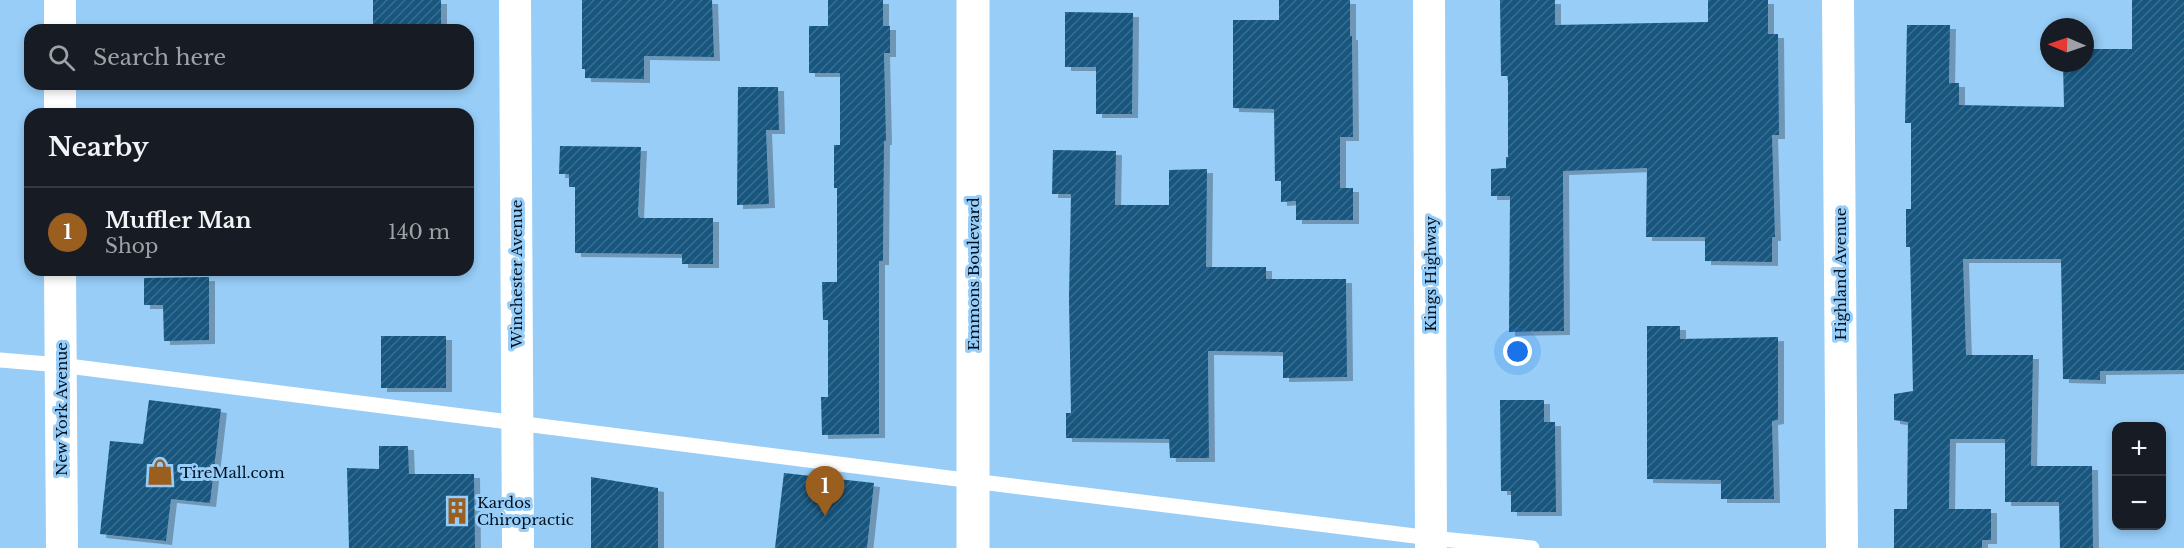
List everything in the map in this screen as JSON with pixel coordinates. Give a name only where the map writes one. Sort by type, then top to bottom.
[{"type":"street","points":[[60,0],[60,24]]},
{"type":"street","name":"Winchester Avenue","points":[[516,0],[518,548]]},
{"type":"street","name":"Emmons Boulevard","points":[[973,0],[973,548]]},
{"type":"street","name":"Kings Highway","points":[[1429,0],[1431,543]]},
{"type":"street","name":"Highland Avenue","points":[[1838,0],[1842,548]]},
{"type":"street","points":[[60,90],[60,108]]},
{"type":"street","name":"New York Avenue","points":[[60,276],[62,548]]},
{"type":"lane","points":[[0,360],[60,365],[973,481],[1431,543],[1532,548]]},
{"type":"building","points":[[373,0],[441,0],[441,24],[373,24]]},
{"type":"building","points":[[582,0],[712,0],[714,57],[644,56],[644,79],[585,78],[585,69],[582,69]]},
{"type":"building","points":[[828,0],[883,0],[883,26],[890,26],[890,53],[884,53],[886,141],[884,141],[883,261],[879,261],[879,434],[822,435],[821,397],[828,397],[828,320],[823,320],[822,282],[837,282],[837,188],[834,188],[834,145],[840,145],[840,73],[809,73],[809,26],[828,26]]},
{"type":"building","points":[[1279,0],[1350,0],[1353,137],[1340,137],[1340,188],[1353,188],[1353,220],[1296,220],[1296,201],[1281,202],[1281,181],[1275,181],[1274,109],[1233,108],[1233,20],[1279,20]]},
{"type":"building","points":[[1500,0],[1555,0],[1555,25],[1708,22],[1708,0],[1768,0],[1768,34],[1778,34],[1779,135],[1772,135],[1775,237],[1772,237],[1772,262],[1705,261],[1705,237],[1646,237],[1647,168],[1563,171],[1564,331],[1509,332],[1510,196],[1491,196],[1491,169],[1506,168],[1506,157],[1508,157],[1508,76],[1501,76]]},
{"type":"building","points":[[2132,0],[2184,0],[2184,370],[2100,371],[2100,380],[2063,379],[2061,259],[1963,259],[1966,355],[2033,355],[2031,466],[2092,466],[2093,548],[2060,548],[2059,502],[2005,502],[2005,439],[1950,439],[1949,509],[1991,509],[1991,540],[1982,540],[1982,548],[1894,548],[1894,509],[1907,509],[1908,422],[1894,420],[1894,394],[1913,391],[1910,247],[1906,247],[1906,209],[1911,209],[1911,123],[1905,123],[1907,25],[1950,25],[1949,83],[1959,83],[1959,105],[2064,107],[2063,72],[2094,72],[2094,49],[2132,49]]},
{"type":"building","points":[[1065,12],[1133,13],[1132,114],[1096,114],[1096,67],[1065,67]]},
{"type":"building","points":[[738,87],[778,87],[779,130],[766,130],[769,204],[737,205]]},
{"type":"building","points":[[560,146],[641,147],[638,215],[640,218],[713,218],[713,264],[682,264],[682,254],[575,253],[575,187],[569,187],[569,174],[559,174]]},
{"type":"building","points":[[1053,150],[1116,151],[1115,205],[1169,205],[1169,170],[1207,169],[1206,267],[1266,267],[1266,279],[1346,279],[1347,377],[1283,378],[1283,352],[1208,351],[1209,458],[1170,458],[1169,439],[1066,438],[1066,413],[1071,413],[1069,298],[1071,194],[1052,194]]},
{"type":"building","points":[[209,277],[209,340],[164,341],[163,305],[144,305],[144,278]]},
{"type":"building","points":[[1647,326],[1680,326],[1680,339],[1778,337],[1778,420],[1772,421],[1774,499],[1721,499],[1721,480],[1647,479]]},
{"type":"building","points":[[381,336],[446,336],[446,388],[381,388]]},
{"type":"building","name":"TireMall.com","points":[[149,400],[221,409],[210,503],[171,499],[166,541],[100,534],[110,441],[143,444]]},
{"type":"building","points":[[1500,400],[1544,400],[1544,422],[1555,422],[1556,512],[1511,512],[1511,491],[1501,491]]},
{"type":"building","points":[[379,446],[408,446],[409,474],[474,474],[475,548],[349,548],[347,468],[379,469]]},
{"type":"building","points":[[784,473],[874,483],[867,548],[775,548]]},
{"type":"building","points":[[591,477],[658,488],[658,548],[591,548]]},
{"type":"place","name":"TireMall.com","points":[[160,472]]},
{"type":"place","name":"Kardos Chiropractic","points":[[457,511]]},
{"type":"place","name":"Muffler Man","points":[[825,516]]}]
